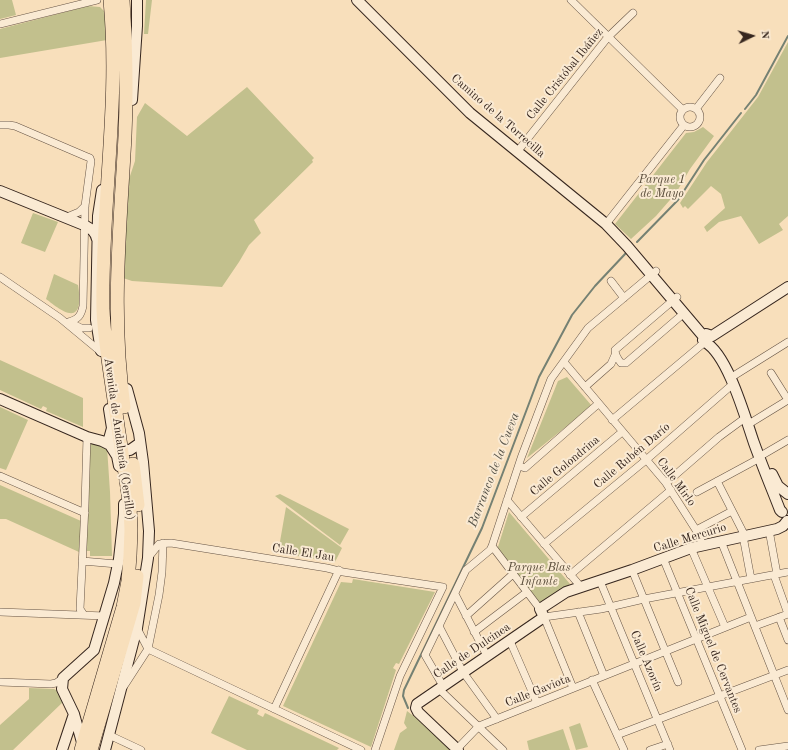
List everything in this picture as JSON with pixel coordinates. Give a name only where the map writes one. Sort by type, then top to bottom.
[{"type":"highway","name":"Avenida de Andalucía (Cerrillo)","points":[[110,0],[112,18],[113,86],[110,169],[104,254],[104,310],[108,361],[121,428]]},
{"type":"highway","name":"Avenida de Andalucía (Cerrillo)","points":[[85,749],[123,608],[128,581],[131,530],[130,507],[123,480],[116,281],[126,92],[123,0]]},
{"type":"highway","name":"Avenida de Andalucía (Cerrillo)","points":[[85,749],[136,629],[134,603],[138,571],[138,504],[123,448]]},
{"type":"street","points":[[122,176],[128,162],[137,26],[137,0]]},
{"type":"street","name":"Camino de la Torrecilla","points":[[357,0],[470,113],[606,224],[627,246],[639,254],[653,273],[709,339],[718,357],[734,379],[762,456],[770,485],[780,510],[786,518]]},
{"type":"street","points":[[570,0],[683,110]]},
{"type":"street","points":[[0,24],[96,1],[106,7],[112,18]]},
{"type":"street","name":"Calle Cristóbal Ibáñez","points":[[517,152],[608,37],[633,13]]},
{"type":"street","points":[[696,109],[720,78]]},
{"type":"street","points":[[689,107],[696,109],[700,114],[698,123],[690,127],[684,125],[679,118],[683,110],[689,107]]},
{"type":"street","points":[[0,125],[9,124],[15,126],[90,158],[91,161],[84,225],[84,306],[77,319],[69,322]]},
{"type":"street","points":[[606,224],[684,125]]},
{"type":"street","name":"Avenida de Andalucía (Cerrillo)","points":[[105,750],[122,689],[143,597],[148,558],[149,531],[123,448],[121,428],[92,324],[98,216],[103,182],[110,169]]},
{"type":"street","points":[[0,191],[84,225],[92,229],[97,239]]},
{"type":"street","points":[[67,217],[79,212],[85,206]]},
{"type":"street","points":[[84,225],[93,222],[98,216]]},
{"type":"street","points":[[96,270],[104,254]]},
{"type":"street","points":[[503,750],[441,687],[425,655],[466,570],[490,550],[492,546],[551,379],[588,328],[653,273]]},
{"type":"street","points":[[0,277],[60,318],[101,352]]},
{"type":"street","points":[[611,281],[624,298]]},
{"type":"street","points":[[612,420],[709,339],[788,287]]},
{"type":"street","points":[[585,387],[611,364],[615,355],[615,350],[675,299]]},
{"type":"street","name":"Camino de la Torrecilla","points":[[675,299],[683,314],[709,339]]},
{"type":"street","points":[[611,364],[626,363],[683,314]]},
{"type":"street","points":[[60,318],[81,328],[92,324]]},
{"type":"street","points":[[89,341],[87,334],[92,324]]},
{"type":"street","name":"Calle Rubén Darío","points":[[544,544],[646,460],[734,379],[788,342]]},
{"type":"street","points":[[615,355],[621,363]]},
{"type":"street","name":"Calle Mirlo","points":[[564,362],[666,483],[696,530],[703,545]]},
{"type":"street","points":[[666,483],[719,437],[788,400],[771,373]]},
{"type":"street","points":[[0,398],[90,438],[123,448]]},
{"type":"street","points":[[519,466],[525,468],[598,404]]},
{"type":"street","points":[[90,438],[121,428]]},
{"type":"street","name":"Calle Golondrina","points":[[521,516],[622,432]]},
{"type":"street","points":[[84,615],[80,610],[90,438]]},
{"type":"street","points":[[697,492],[788,440]]},
{"type":"street","points":[[762,456],[778,486],[788,494]]},
{"type":"street","points":[[0,476],[85,513]]},
{"type":"street","name":"Avenida de Andalucía (Cerrillo)","points":[[63,678],[94,650],[105,616],[119,559],[124,514],[123,480]]},
{"type":"street","points":[[717,481],[744,536],[751,579]]},
{"type":"street","points":[[770,485],[788,500],[783,507],[786,518]]},
{"type":"street","points":[[570,575],[671,490]]},
{"type":"street","points":[[507,500],[581,587]]},
{"type":"street","points":[[696,530],[732,511]]},
{"type":"street","name":"Calle Mercurio","points":[[581,587],[691,548],[783,526],[786,518]]},
{"type":"street","points":[[755,626],[788,614],[776,575],[769,530]]},
{"type":"street","points":[[122,689],[148,649],[162,572],[161,544],[149,531]]},
{"type":"street","points":[[721,541],[788,710]]},
{"type":"street","name":"Calle El Jau","points":[[161,544],[171,543],[443,587],[400,676],[375,750]]},
{"type":"street","points":[[148,558],[161,544]]},
{"type":"street","points":[[492,546],[542,613],[573,688]]},
{"type":"street","points":[[691,548],[725,627]]},
{"type":"street","name":"Calle Miguel de Cervantes","points":[[663,558],[742,750]]},
{"type":"street","points":[[82,561],[117,564]]},
{"type":"street","points":[[274,709],[339,570]]},
{"type":"street","points":[[632,570],[678,682]]},
{"type":"street","points":[[542,613],[578,612],[611,607],[644,599],[788,572]]},
{"type":"street","points":[[466,616],[513,574]]},
{"type":"street","name":"Calle Azorín","points":[[600,581],[669,747]]},
{"type":"street","name":"Calle de Dulcinea","points":[[458,750],[418,712],[416,708],[417,704],[510,641],[566,592],[581,587]]},
{"type":"street","points":[[474,632],[527,592]]},
{"type":"street","points":[[455,594],[487,656]]},
{"type":"street","points":[[0,612],[105,616]]},
{"type":"street","points":[[578,612],[604,676]]},
{"type":"street","name":"Calle Gaviota","points":[[458,750],[478,726],[751,617]]},
{"type":"street","points":[[779,617],[788,640]]},
{"type":"street","points":[[439,626],[464,672],[497,719]]},
{"type":"street","points":[[136,629],[151,634]]},
{"type":"street","points":[[136,629],[148,649],[274,709],[348,748],[361,750]]},
{"type":"street","points":[[510,641],[537,703]]},
{"type":"street","points":[[617,735],[788,670]]},
{"type":"street","points":[[63,678],[62,689],[74,714],[85,749]]},
{"type":"street","points":[[0,682],[51,684],[56,683],[63,678]]},
{"type":"street","points":[[592,680],[624,750]]},
{"type":"street","points":[[62,750],[74,714]]},
{"type":"street","points":[[110,735],[141,750]]},
{"type":"street","points":[[759,750],[788,746]]},
{"type":"street","points":[[650,750],[669,747]]},
{"type":"green space","points":[[0,0],[12,0],[16,15],[0,19]]},
{"type":"green space","points":[[146,0],[152,0],[148,34],[144,34]]},
{"type":"green space","points":[[88,6],[100,7],[105,12],[107,40],[0,58],[0,29]]},
{"type":"green space","points":[[788,42],[788,216],[779,224],[783,230],[759,244],[741,216],[719,222],[707,232],[704,227],[725,208],[721,194],[711,186],[688,209],[685,206],[683,208],[680,203],[707,162],[758,97]]},
{"type":"green space","points":[[247,87],[314,158],[312,160],[313,162],[254,220],[261,233],[249,245],[222,287],[132,281],[123,278],[129,179],[135,161],[137,117],[145,103],[187,136]]},
{"type":"green space","name":"Parque 1 de Mayo","points":[[703,127],[714,136],[690,169],[676,193],[656,216],[631,239],[615,224],[686,133],[694,132]]},
{"type":"green space","points":[[33,213],[58,222],[45,252],[21,243]]},
{"type":"green space","points":[[54,274],[78,285],[79,304],[74,313],[64,311],[46,299]]},
{"type":"green space","points":[[0,360],[83,398],[83,427],[46,411],[47,408],[43,406],[41,409],[0,390]]},
{"type":"green space","points":[[567,377],[592,406],[527,458],[558,381]]},
{"type":"green space","points":[[0,407],[28,420],[6,470],[0,468]]},
{"type":"green space","points":[[95,443],[107,447],[112,556],[90,556],[90,551],[86,551],[90,444]]},
{"type":"green space","points":[[0,485],[81,521],[79,552],[6,519],[0,519]]},
{"type":"green space","points":[[280,494],[349,529],[340,545],[275,496]]},
{"type":"green space","points":[[286,507],[342,548],[335,562],[278,553]]},
{"type":"green space","name":"Parque Blas Infante","points":[[509,512],[570,584],[539,604],[497,550]]},
{"type":"green space","points":[[353,579],[435,592],[399,664],[396,663],[393,668],[396,670],[371,747],[283,706],[341,582],[352,583]]},
{"type":"green space","points":[[29,688],[54,689],[58,691],[63,702],[13,750],[0,750],[0,725],[29,699]]},
{"type":"green space","points":[[229,696],[259,710],[257,714],[263,717],[265,713],[339,748],[337,750],[247,750],[211,733]]},
{"type":"green space","points":[[407,711],[454,750],[394,750],[400,733],[407,728],[404,723]]},
{"type":"green space","points":[[580,723],[588,747],[576,750],[569,727]]},
{"type":"green space","points":[[563,729],[570,750],[529,750],[527,741]]},
{"type":"waterway","name":"Barranco de la Cueva","points":[[745,109],[756,95],[788,36]]},
{"type":"waterway","name":"Barranco de la Cueva","points":[[637,242],[678,200],[704,160],[741,113]]},
{"type":"waterway","name":"Barranco de la Cueva","points":[[408,708],[403,696],[404,690],[482,528],[539,377],[572,315],[595,286],[626,253]]}]
